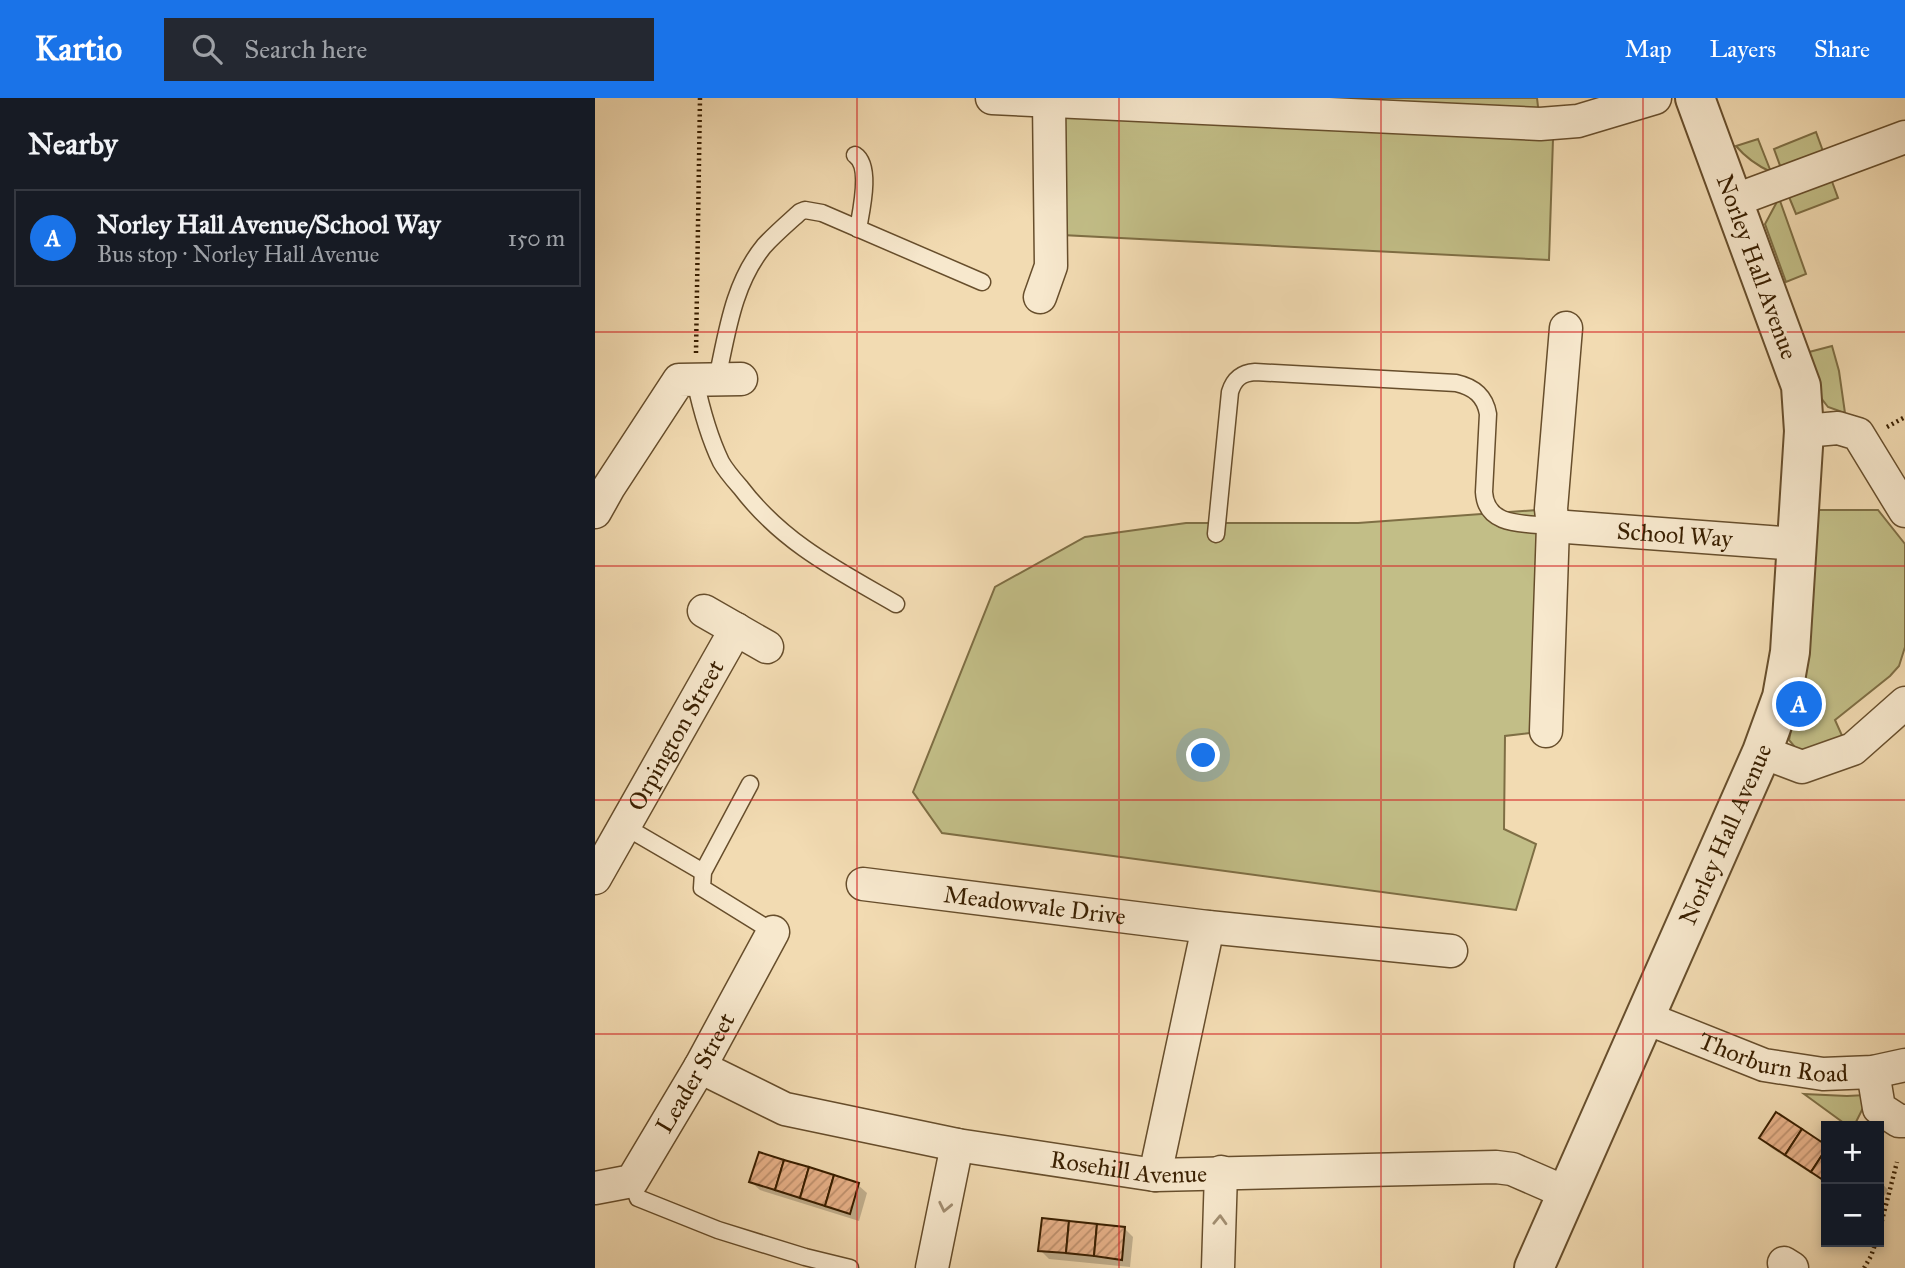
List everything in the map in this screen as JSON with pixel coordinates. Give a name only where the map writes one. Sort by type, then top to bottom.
[{"type":"street","points":[[992,98],[1330,106],[1539,124],[1578,121],[1655,98]]},
{"type":"street","name":"Norley Hall Avenue","points":[[1534,1268],[1762,752],[1782,697],[1790,652],[1804,431],[1801,386],[1695,98]]},
{"type":"street","points":[[1040,297],[1051,266],[1049,101]]},
{"type":"street","points":[[1733,201],[1905,137]]},
{"type":"street","points":[[1546,731],[1553,526],[1551,509],[1566,328]]},
{"type":"street","points":[[595,512],[608,487],[679,380],[718,379]]},
{"type":"street","points":[[1804,431],[1838,428],[1858,434],[1905,511]]},
{"type":"street","name":"School Way","points":[[1553,526],[1798,544]]},
{"type":"street","points":[[704,611],[767,647]]},
{"type":"street","name":"Orpington Street","points":[[595,877],[736,629]]},
{"type":"street","points":[[1762,752],[1802,767],[1853,749],[1905,703]]},
{"type":"street","name":"Meadowvale Drive","points":[[863,884],[1208,927],[1451,951]]},
{"type":"street","points":[[1155,1175],[1208,927]]},
{"type":"street","name":"Leader Street","points":[[632,1181],[700,1067],[773,932]]},
{"type":"street","name":"Thorburn Road","points":[[1646,1018],[1764,1065],[1822,1074],[1873,1072],[1905,1065]]},
{"type":"street","name":"Rosehill Avenue","points":[[700,1067],[785,1109],[957,1145],[1155,1175],[1496,1167],[1512,1169],[1567,1193]]},
{"type":"street","points":[[1873,1072],[1879,1108],[1899,1121],[1905,1121]]},
{"type":"street","points":[[932,1268],[957,1145]]},
{"type":"street","points":[[1218,1268],[1221,1172]]},
{"type":"street","points":[[595,1188],[632,1181]]},
{"type":"lane","points":[[855,155],[862,162],[864,183],[858,229]]},
{"type":"lane","points":[[895,604],[806,551],[748,498],[723,465],[709,434],[734,302],[765,246],[805,210],[823,213],[982,282]]},
{"type":"lane","points":[[1216,534],[1232,383],[1246,373],[1255,372],[1466,385],[1482,397],[1488,414],[1484,492],[1488,509],[1495,516],[1507,521],[1553,526]]},
{"type":"lane","points":[[750,784],[703,872],[702,888],[773,932]]},
{"type":"lane","points":[[624,826],[703,872]]},
{"type":"lane","points":[[632,1181],[638,1198],[707,1225],[805,1257],[850,1268]]},
{"type":"path","points":[[700,98],[718,379]]},
{"type":"path","points":[[1884,1213],[1897,1162]]},
{"type":"path","points":[[1864,1268],[1874,1247]]},
{"type":"shaded area","points":[[1027,98],[1537,98],[1540,124]]},
{"type":"shaded area","points":[[1062,116],[1553,139],[1549,260],[1062,235]]},
{"type":"shaded area","points":[[1816,132],[1824,154],[1782,171],[1774,149]]},
{"type":"shaded area","points":[[1758,139],[1771,172],[1752,161],[1736,146]]},
{"type":"shaded area","points":[[1830,176],[1838,198],[1796,214],[1787,192]]},
{"type":"shaded area","points":[[1779,198],[1806,274],[1786,282],[1765,224]]},
{"type":"shaded area","points":[[1832,346],[1839,371],[1845,413],[1828,407],[1818,394],[1809,352]]},
{"type":"shaded area","points":[[1551,509],[1546,731],[1505,736],[1504,829],[1536,844],[1516,910],[942,833],[913,792],[995,587],[1085,537],[1186,523],[1358,523]]},
{"type":"shaded area","points":[[1817,510],[1878,510],[1905,544],[1905,647],[1899,666],[1890,676],[1835,720],[1844,740],[1799,752],[1789,740],[1805,662]]},
{"type":"shaded area","points":[[1804,1094],[1866,1095],[1865,1104],[1856,1121],[1841,1121]]},
{"type":"building","points":[[1776,1112],[1802,1129],[1785,1155],[1759,1138]]},
{"type":"building","points":[[1802,1129],[1821,1142],[1821,1157],[1811,1172],[1785,1155]]},
{"type":"building","points":[[759,1152],[784,1160],[775,1190],[749,1182]]},
{"type":"building","points":[[1821,1157],[1821,1179],[1811,1172]]},
{"type":"building","points":[[784,1160],[809,1167],[800,1198],[775,1190]]},
{"type":"building","points":[[809,1167],[834,1175],[825,1206],[800,1198]]},
{"type":"building","points":[[834,1175],[859,1183],[850,1214],[825,1206]]},
{"type":"building","points":[[1042,1218],[1069,1221],[1066,1253],[1038,1251]]},
{"type":"building","points":[[1069,1221],[1097,1224],[1094,1256],[1066,1253]]},
{"type":"building","points":[[1097,1224],[1125,1227],[1122,1260],[1094,1256]]},
{"type":"place","name":"Norley Hall Avenue/School Way","points":[[1799,704]]}]
